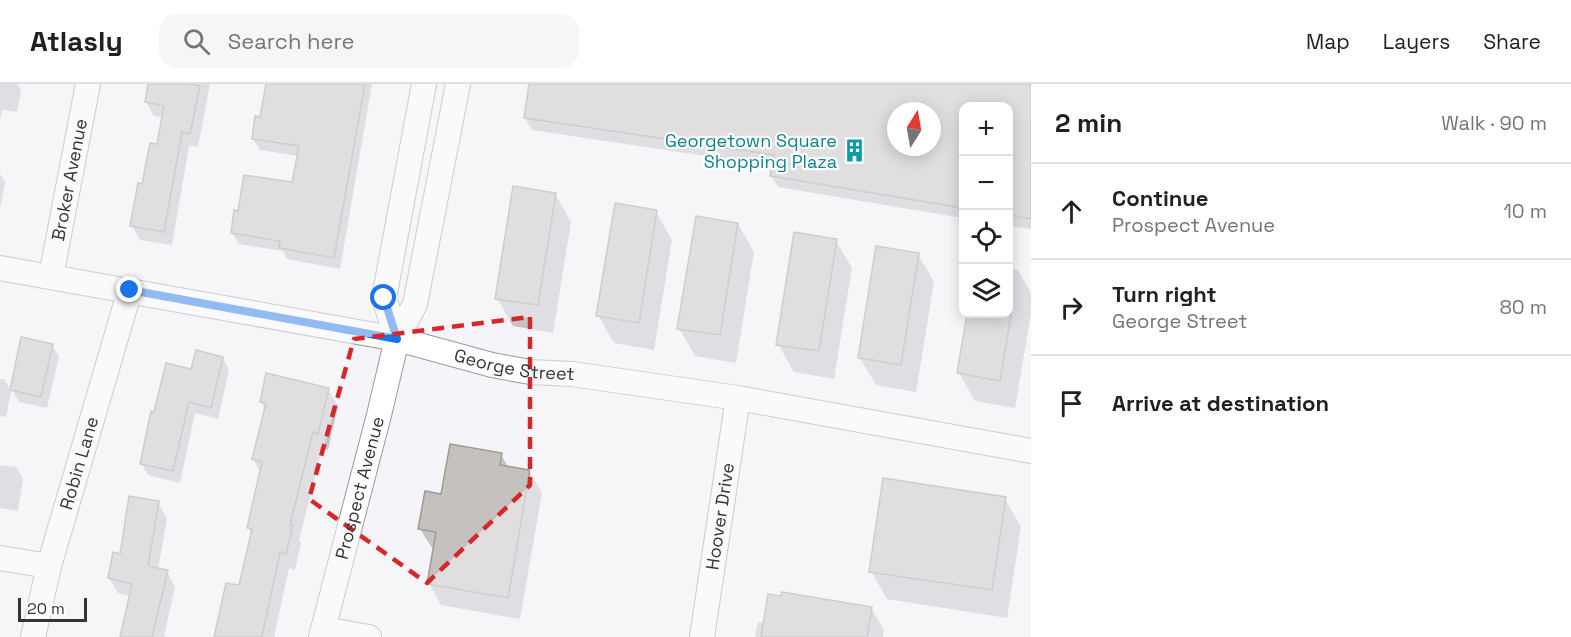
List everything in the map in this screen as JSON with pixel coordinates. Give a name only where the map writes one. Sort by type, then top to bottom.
[{"type":"street","name":"Broker Avenue","points":[[51,276],[88,84]]},
{"type":"street","points":[[397,339],[384,298],[424,84]]},
{"type":"street","name":"Prospect Avenue","points":[[322,633],[397,339],[415,304],[458,84]]},
{"type":"street","name":"George Street","points":[[0,268],[397,339],[492,365],[530,372],[572,374],[738,398],[1031,452]]},
{"type":"street","name":"Robin Lane","points":[[33,637],[49,566],[130,290]]},
{"type":"street","name":"Hoover Drive","points":[[702,637],[738,398]]},
{"type":"street","points":[[0,558],[49,566]]},
{"type":"street","points":[[322,633],[369,637]]},
{"type":"highlighted area","points":[[530,317],[530,485],[427,583],[309,499],[354,339]]},
{"type":"building","points":[[148,84],[200,86],[190,134],[182,132],[164,232],[130,226],[138,183],[142,184],[150,143],[157,144],[164,106],[145,102]]},
{"type":"building","points":[[266,84],[365,84],[334,258],[279,248],[280,241],[231,233],[234,210],[238,211],[244,175],[292,182],[299,146],[252,139],[255,116],[260,117]]},
{"type":"building","name":"Georgetown Square Shopping Plaza","points":[[529,84],[1031,84],[1031,219],[1013,216],[1013,102],[959,102],[959,207],[770,176],[774,155],[524,118]]},
{"type":"building","points":[[513,186],[556,193],[538,305],[495,299]]},
{"type":"building","points":[[615,203],[657,210],[639,323],[596,316]]},
{"type":"building","points":[[696,216],[738,223],[720,335],[677,329]]},
{"type":"building","points":[[794,232],[837,239],[819,351],[776,345]]},
{"type":"building","points":[[876,246],[919,253],[901,365],[858,358]]},
{"type":"building","points":[[966,318],[1010,318],[1000,381],[957,373]]},
{"type":"building","points":[[21,337],[53,344],[41,397],[10,390]]},
{"type":"building","points":[[196,350],[223,357],[211,408],[189,402],[173,471],[140,464],[151,411],[154,412],[166,363],[191,369]]},
{"type":"building","points":[[266,373],[329,388],[318,434],[313,432],[290,525],[293,525],[286,554],[280,552],[262,637],[214,637],[226,583],[239,585],[252,529],[247,528],[262,462],[252,459],[266,403],[260,402]]},
{"type":"building","points":[[450,444],[502,453],[500,465],[530,470],[508,598],[427,584],[436,532],[418,529],[425,491],[441,494]]},
{"type":"building","points":[[883,478],[1006,497],[992,590],[869,572]]},
{"type":"building","points":[[129,496],[159,501],[148,566],[168,570],[152,637],[120,637],[132,584],[108,578],[113,552],[120,554]]},
{"type":"building","points":[[782,592],[872,607],[867,637],[761,637],[768,594],[781,596]]},
{"type":"place","name":"Georgetown Square Shopping Plaza","points":[[855,151]]},
{"type":"route","points":[[130,290],[397,339],[384,298]]}]
